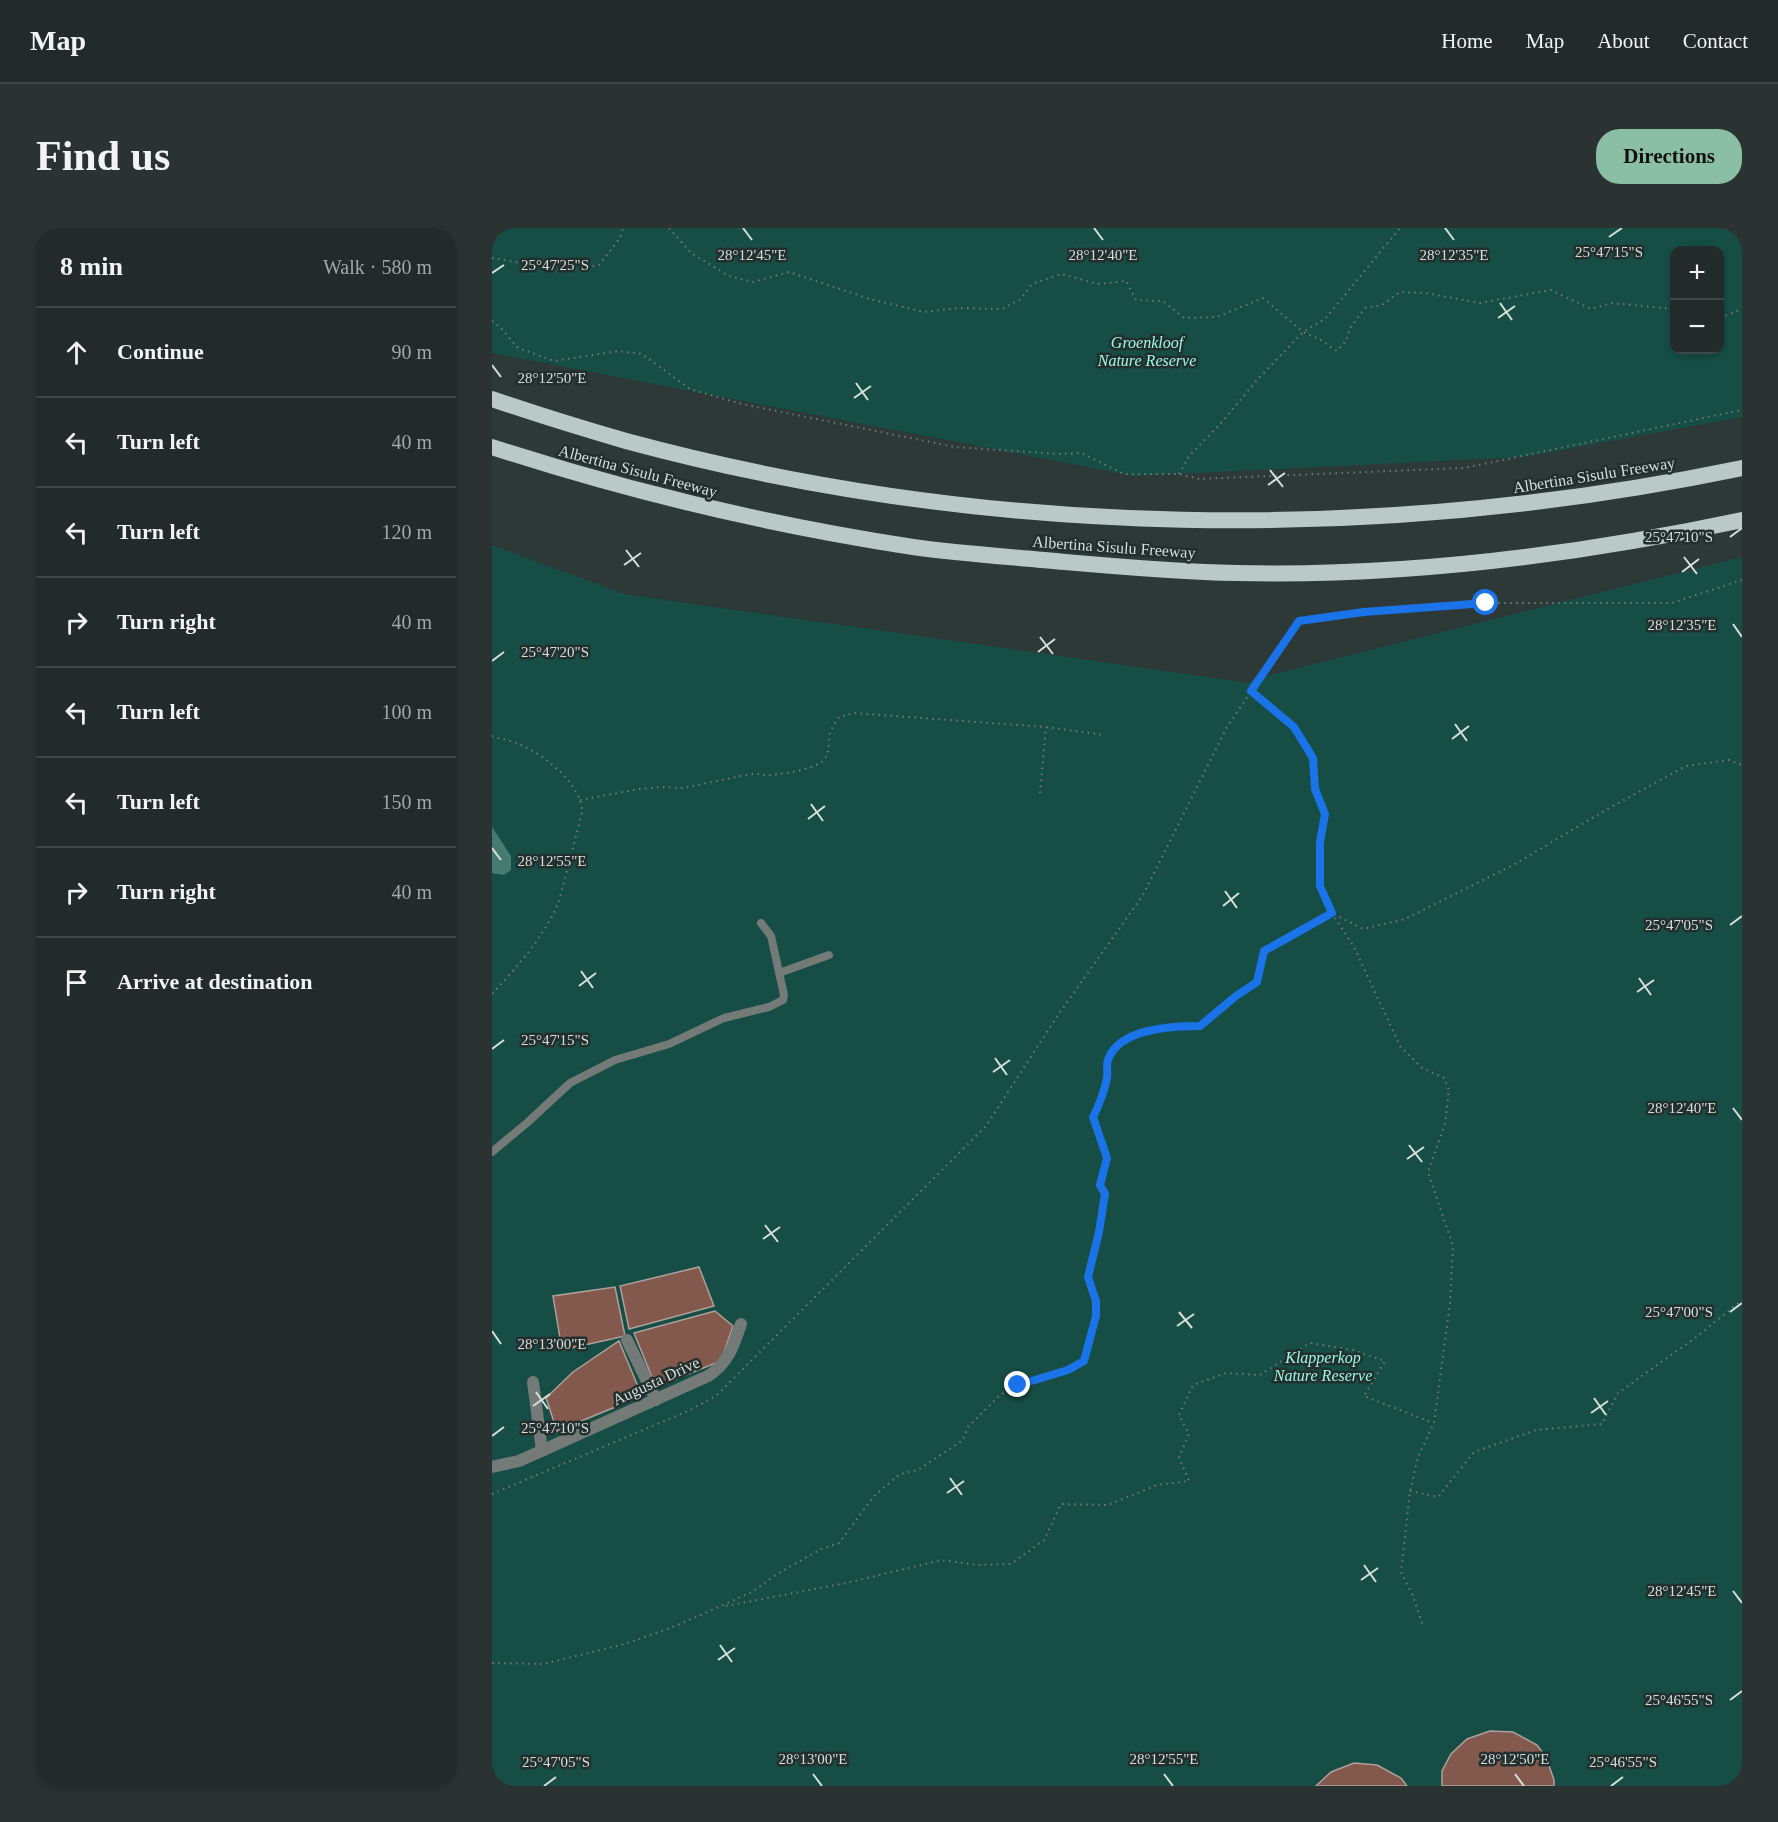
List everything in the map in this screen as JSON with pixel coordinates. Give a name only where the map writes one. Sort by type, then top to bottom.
[{"type":"highway","name":"Albertina Sisulu Freeway","points":[[492,399],[626,441],[823,485],[1017,511],[1143,519],[1312,520],[1484,509],[1582,497],[1742,468]]},
{"type":"highway","name":"Albertina Sisulu Freeway","points":[[492,447],[628,489],[726,513],[915,547],[1149,569],[1237,573],[1416,567],[1517,558],[1742,520]]},
{"type":"street","name":"Augusta Drive","points":[[492,1467],[519,1461],[716,1371],[729,1356],[741,1324]]},
{"type":"street","points":[[627,1340],[656,1400]]},
{"type":"street","points":[[533,1382],[542,1451]]},
{"type":"lane","points":[[492,1152],[570,1083],[579,1078],[615,1060],[669,1044],[729,1016],[777,1004],[783,1000],[780,973],[771,936],[761,923]]},
{"type":"lane","points":[[780,973],[829,955]]},
{"type":"path","points":[[492,258],[563,270],[599,265],[620,238],[623,228]]},
{"type":"path","points":[[669,228],[691,253],[729,276],[753,282],[789,272],[870,299],[924,312],[959,308],[1002,309],[1021,299],[1032,284],[1061,274],[1098,284],[1126,281],[1136,300],[1162,301],[1184,318],[1217,317],[1263,297],[1303,333],[1319,339],[1337,351],[1346,341],[1350,328],[1365,308],[1382,305],[1400,292],[1425,293],[1480,303],[1551,290],[1591,309],[1612,303],[1670,309]]},
{"type":"path","points":[[1179,474],[1190,455],[1303,333],[1325,318],[1400,228]]},
{"type":"path","points":[[1724,316],[1742,309]]},
{"type":"path","points":[[492,321],[518,348],[554,361],[618,351],[642,354],[690,389],[742,404],[956,447],[1060,454],[1082,453],[1124,474],[1179,474],[1200,478],[1464,468],[1742,410]]},
{"type":"path","points":[[492,1494],[688,1412],[716,1396],[986,1126],[1058,1015],[1143,895],[1227,727],[1299,621],[1364,612],[1486,603],[1672,603],[1742,580]]},
{"type":"path","points":[[1251,691],[1294,727],[1313,758],[1315,789],[1325,814],[1320,842],[1320,886],[1332,913],[1354,947],[1400,1046],[1422,1068],[1444,1078],[1449,1090],[1445,1124],[1428,1172],[1453,1246],[1450,1303],[1434,1423],[1418,1456],[1410,1491],[1401,1572],[1413,1596],[1423,1626]]},
{"type":"path","points":[[580,800],[639,789],[683,788],[751,774],[759,773],[768,776],[802,768],[811,769],[823,762],[828,754],[831,731],[839,717],[854,713],[1046,727],[1104,735]]},
{"type":"path","points":[[1040,793],[1046,727]]},
{"type":"path","points":[[492,735],[524,746],[560,772],[578,793],[582,813],[554,915],[519,964],[492,994]]},
{"type":"path","points":[[1332,913],[1363,929],[1405,919],[1515,864],[1686,766],[1729,760],[1742,765]]},
{"type":"path","points":[[492,1663],[543,1664],[604,1649],[678,1625],[752,1592],[777,1574],[821,1549],[839,1543],[874,1496],[900,1474],[918,1470],[963,1440],[968,1427],[999,1395],[1018,1385],[1068,1370],[1084,1361],[1096,1316],[1096,1301],[1088,1277],[1099,1232],[1105,1194],[1100,1185],[1107,1158],[1093,1117],[1100,1106],[1101,1094],[1107,1078],[1107,1061],[1114,1048],[1143,1031],[1177,1026],[1200,1026],[1257,982],[1264,951],[1332,913]]},
{"type":"path","points":[[1410,1491],[1438,1497],[1474,1452],[1536,1430],[1602,1424],[1618,1393],[1695,1338],[1742,1300]]},
{"type":"path","points":[[720,1607],[846,1583],[942,1560],[977,1565],[1011,1564],[1044,1540],[1061,1504],[1108,1505],[1156,1485],[1189,1481],[1179,1457],[1190,1434],[1179,1415],[1193,1385],[1226,1372],[1260,1376],[1310,1343],[1353,1350],[1385,1361],[1364,1396],[1434,1423]]},
{"type":"green space","name":"Groenkloof Nature Reserve","points":[[492,228],[1742,228],[1742,417],[1524,457],[1135,476],[492,353]]},
{"type":"green space","name":"Klapperkop Nature Reserve","points":[[492,545],[624,594],[1249,683],[1251,680],[1742,557],[1742,1786],[492,1786]]},
{"type":"shaded area","points":[[492,827],[511,856],[511,870],[504,875],[492,873]]},
{"type":"building","points":[[699,1267],[714,1306],[629,1329],[620,1286]]},
{"type":"building","points":[[615,1287],[625,1336],[562,1350],[553,1296]]},
{"type":"building","points":[[715,1311],[733,1326],[721,1361],[656,1387],[634,1333]]},
{"type":"building","points":[[619,1341],[642,1396],[557,1431],[546,1398],[573,1372]]},
{"type":"building","points":[[1490,1731],[1513,1732],[1537,1745],[1546,1757],[1554,1786],[1442,1786],[1442,1771],[1451,1754],[1467,1739]]},
{"type":"building","points":[[1354,1763],[1377,1765],[1401,1778],[1407,1786],[1316,1786],[1331,1772]]},
{"type":"route","points":[[1018,1385],[1068,1370],[1084,1361],[1089,1346],[1096,1316],[1096,1301],[1088,1277],[1099,1232],[1105,1194],[1100,1185],[1107,1158],[1093,1117],[1100,1106],[1101,1094],[1107,1078],[1107,1061],[1114,1048],[1143,1031],[1177,1026],[1200,1026],[1257,982],[1264,951],[1332,913],[1320,886],[1320,842],[1325,814],[1315,789],[1313,758],[1294,727],[1251,691],[1299,621],[1364,612],[1486,603]]}]
